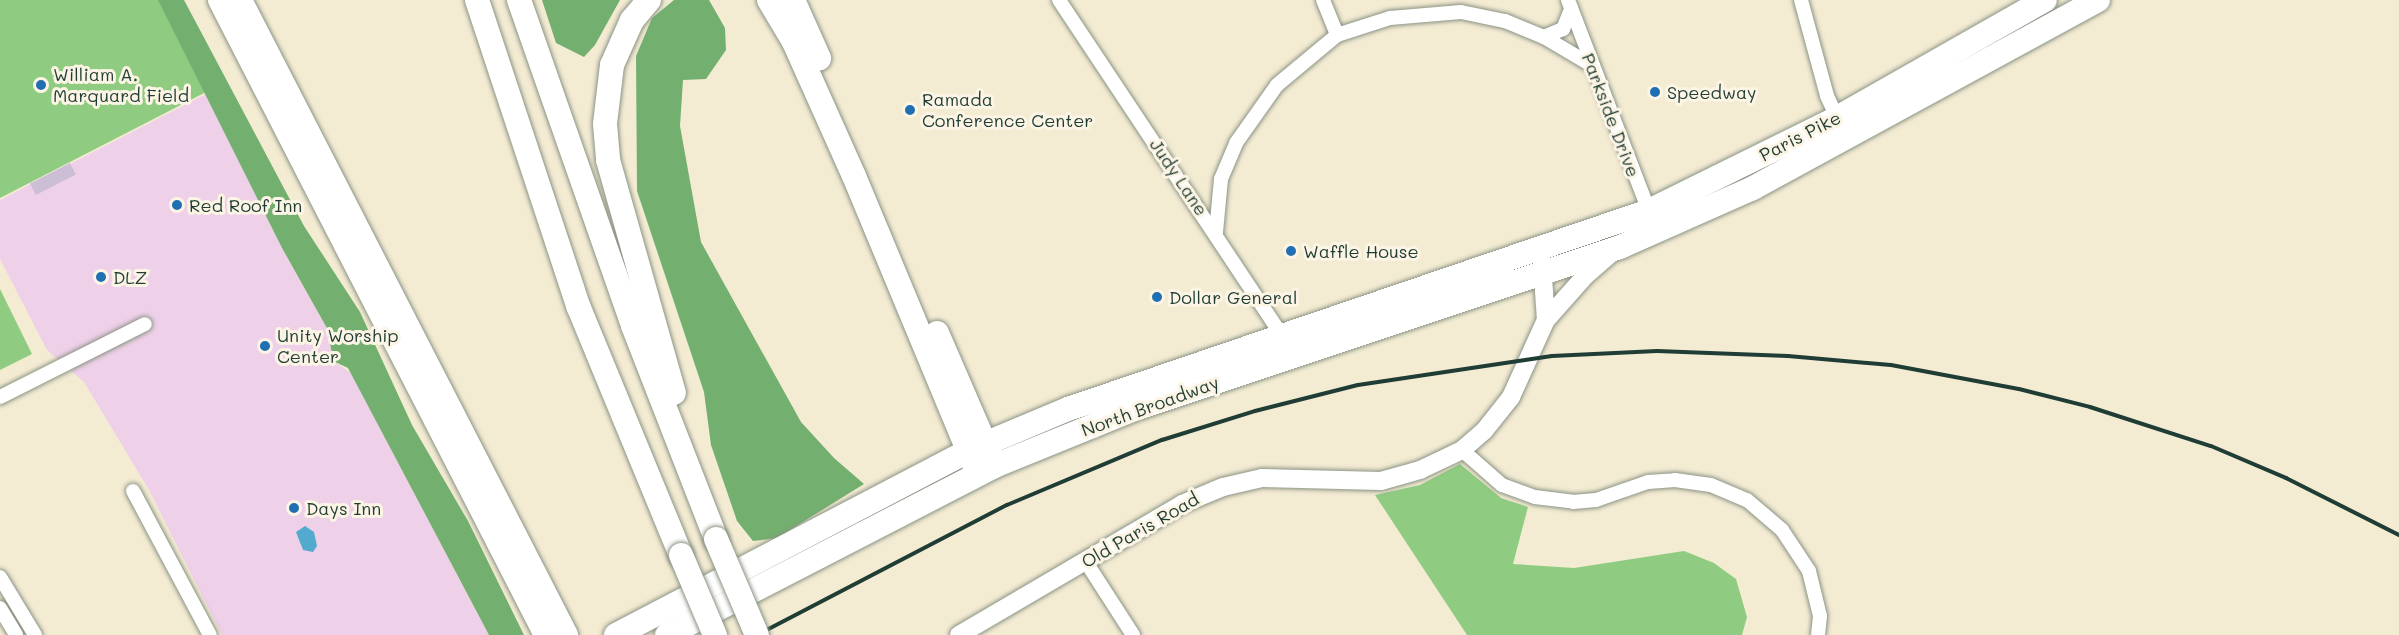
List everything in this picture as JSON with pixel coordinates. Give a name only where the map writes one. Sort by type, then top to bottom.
[{"type":"highway","points":[[220,0],[546,635]]},
{"type":"highway","points":[[240,0],[566,635]]},
{"type":"highway","points":[[460,0],[518,132]]},
{"type":"highway","points":[[477,0],[518,132],[579,308],[715,635]]},
{"type":"highway","points":[[519,0],[633,326],[699,497],[757,635]]},
{"type":"highway","points":[[649,0],[632,20],[612,65],[605,124],[608,160],[685,431],[699,497]]},
{"type":"highway","points":[[769,0],[794,42],[986,470]]},
{"type":"highway","points":[[794,0],[976,447]]},
{"type":"highway","name":"Paris Pike","points":[[1843,128],[2045,0]]},
{"type":"highway","name":"Paris Pike","points":[[1542,249],[1652,221],[2098,0]]},
{"type":"highway","name":"North Broadway","points":[[667,635],[986,470],[1132,410],[1620,247],[1652,221]]},
{"type":"highway","name":"North Broadway","points":[[616,635],[976,447],[1122,388],[1282,333],[1542,249]]},
{"type":"street","name":"Judy Lane","points":[[1059,0],[1282,333],[1290,358]]},
{"type":"street","points":[[1323,0],[1337,35]]},
{"type":"street","points":[[1801,0],[1843,128]]},
{"type":"street","points":[[1544,37],[1563,29],[1569,5]]},
{"type":"street","name":"Parkside Drive","points":[[1569,5],[1652,221]]},
{"type":"street","points":[[1216,232],[1221,179],[1236,143],[1276,85],[1337,35],[1390,18],[1452,12],[1483,15],[1544,37],[1593,66]]},
{"type":"street","name":"Old Paris Road","points":[[959,635],[1182,504],[1232,483],[1291,477],[1381,481],[1420,470],[1462,450],[1484,431],[1511,397],[1546,320],[1620,247]]},
{"type":"street","points":[[1542,249],[1562,302]]},
{"type":"street","name":"Old Paris Road","points":[[1546,320],[1550,271]]},
{"type":"street","points":[[1512,284],[1537,298],[1546,320]]},
{"type":"street","points":[[0,397],[145,324]]},
{"type":"street","points":[[1462,450],[1502,485],[1535,497],[1573,502],[1596,501],[1648,483],[1675,480],[1711,485],[1747,500],[1782,530],[1809,571],[1818,606],[1818,635]]},
{"type":"street","points":[[133,491],[210,635]]},
{"type":"street","points":[[1086,562],[1133,635]]},
{"type":"street","points":[[0,577],[35,635]]},
{"type":"street","points":[[0,608],[16,635]]},
{"type":"shaded area","points":[[206,94],[282,248],[328,330],[333,361],[351,373],[489,635],[222,635],[149,490],[84,382],[47,350],[0,259],[0,200]]},
{"type":"shaded area","points":[[70,163],[76,175],[36,195],[30,183]]},
{"type":"green space","points":[[0,0],[159,0],[208,91],[0,198]]},
{"type":"green space","points":[[158,0],[184,0],[304,226],[360,312],[412,425],[468,521],[524,635],[489,635],[348,368],[333,361],[328,330],[282,248]]},
{"type":"green space","points":[[542,0],[620,0],[595,45],[584,57],[556,43]]},
{"type":"green space","points":[[674,0],[709,0],[725,28],[726,50],[706,79],[683,80],[680,126],[701,242],[801,422],[834,458],[864,484],[777,538],[753,541],[737,521],[711,445],[704,392],[637,191],[636,56],[652,18]]},
{"type":"green space","points":[[0,289],[32,354],[0,370]]},
{"type":"green space","points":[[1460,464],[1501,498],[1528,507],[1513,564],[1574,568],[1684,551],[1714,563],[1736,579],[1747,617],[1742,635],[1467,635],[1375,495],[1420,485]]},
{"type":"water","points":[[305,526],[314,532],[317,546],[313,552],[303,550],[296,532]]},
{"type":"railway","points":[[757,635],[1007,505],[1162,440],[1255,411],[1358,385],[1552,356],[1657,351],[1788,356],[1891,365],[2019,389],[2090,407],[2211,446],[2286,478],[2399,535]]},
{"type":"place","name":"William A. Marquard Field","points":[[41,85]]},
{"type":"place","name":"Speedway","points":[[1655,92]]},
{"type":"place","name":"Ramada Conference Center","points":[[910,110]]},
{"type":"place","name":"Red Roof Inn","points":[[177,205]]},
{"type":"place","name":"Waffle House","points":[[1291,251]]},
{"type":"place","name":"DLZ","points":[[101,277]]},
{"type":"place","name":"Dollar General","points":[[1157,297]]},
{"type":"place","name":"Unity Worship Center","points":[[265,346]]},
{"type":"place","name":"Days Inn","points":[[294,508]]}]
